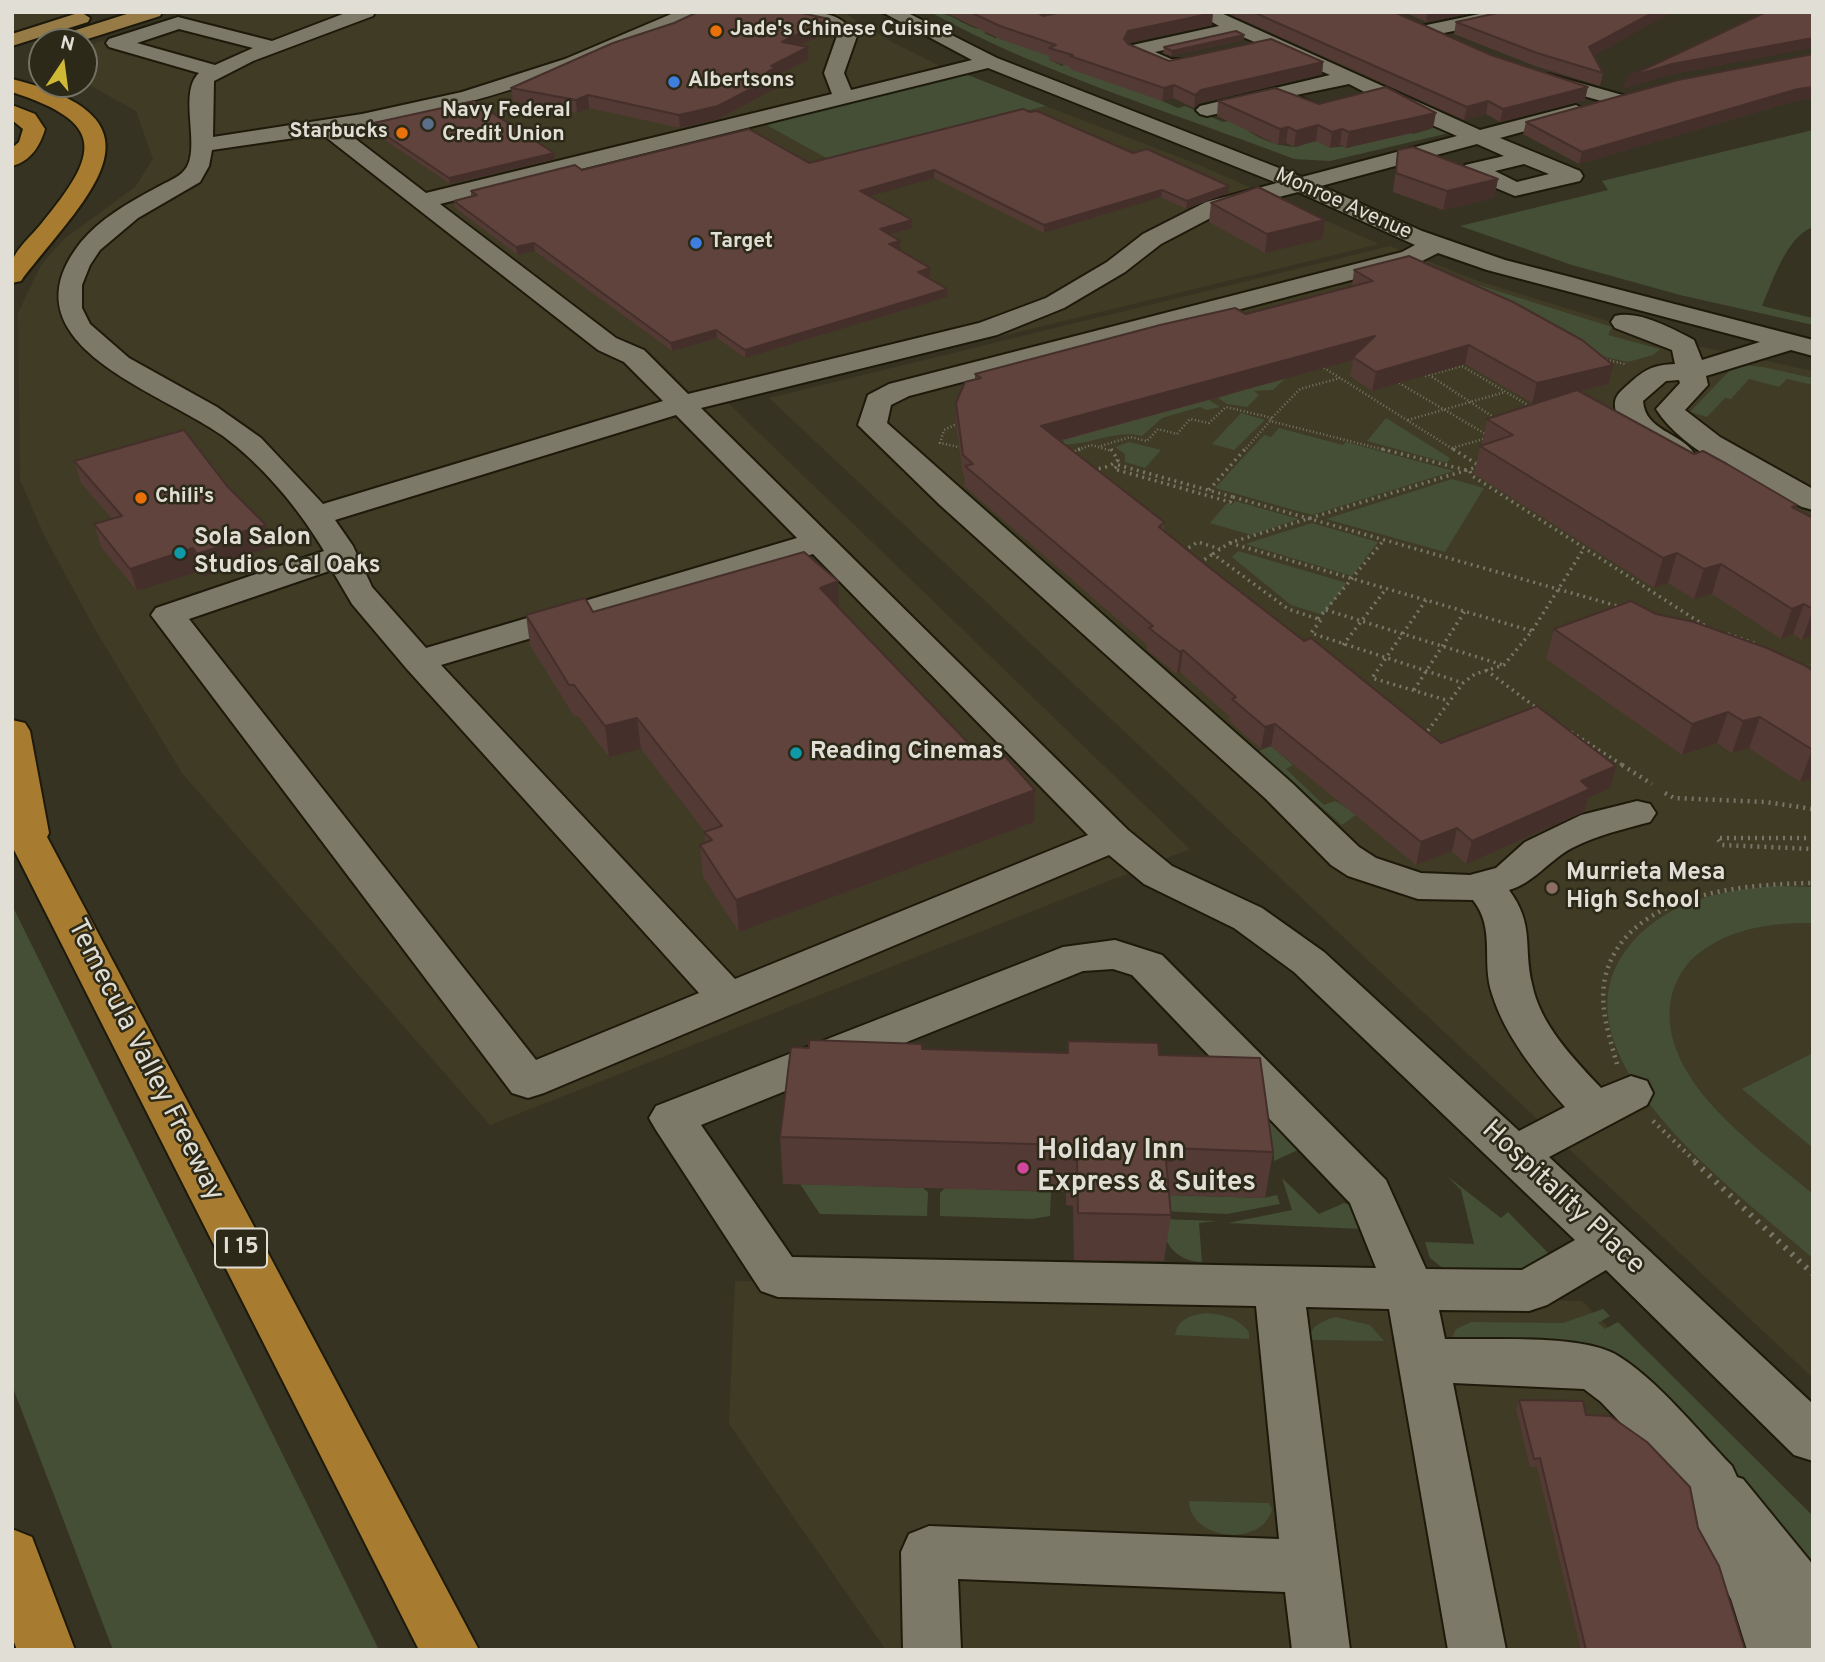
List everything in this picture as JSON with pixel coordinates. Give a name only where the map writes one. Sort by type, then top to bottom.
[{"type":"highway","points":[[12,85],[63,104],[84,117],[94,129],[99,148],[84,182],[12,276]]},
{"type":"highway","points":[[12,111],[27,119],[34,129],[29,145],[12,159]]},
{"type":"highway","name":"Temecula Valley Freeway","points":[[12,731],[22,827],[450,1650]]},
{"type":"highway","points":[[12,1555],[46,1650]]},
{"type":"main road","points":[[12,40],[100,12]]},
{"type":"main road","points":[[98,29],[153,12]]},
{"type":"street","points":[[200,145],[327,128],[540,78],[689,12]]},
{"type":"street","points":[[809,12],[840,26],[848,36],[834,73],[844,97]]},
{"type":"street","name":"Monroe Avenue","points":[[891,12],[990,62],[1297,183],[1436,244],[1496,265],[1800,346]]},
{"type":"street","points":[[1203,12],[1406,103],[1485,135],[1525,157]]},
{"type":"street","points":[[1424,31],[1518,12]]},
{"type":"street","points":[[355,13],[204,78],[199,94],[201,164],[192,177],[104,231],[87,248],[67,287],[70,312],[92,345],[128,370],[205,410],[243,437],[291,483],[342,556],[355,586],[418,661],[727,997]]},
{"type":"street","points":[[1402,22],[1456,45]]},
{"type":"street","points":[[215,71],[116,43],[178,23],[274,47]]},
{"type":"street","points":[[1196,59],[1169,65],[1135,50],[1240,27]]},
{"type":"street","points":[[162,56],[224,34]]},
{"type":"street","points":[[1235,50],[1274,42]]},
{"type":"street","points":[[423,201],[990,62]]},
{"type":"street","points":[[1527,72],[1577,90],[1619,100]]},
{"type":"street","points":[[1207,110],[1351,77]]},
{"type":"street","points":[[316,516],[682,404],[988,329],[1055,303],[1116,267],[1152,239],[1214,207],[1645,92]]},
{"type":"street","points":[[1351,102],[1387,93]]},
{"type":"street","points":[[1275,94],[1316,111],[1328,108]]},
{"type":"street","name":"Hospitality Place","points":[[327,128],[607,344],[634,356],[1114,839],[1158,875],[1248,918],[1308,962],[1610,1243],[1813,1438]]},
{"type":"street","points":[[1436,244],[1410,257],[1359,271],[900,390],[878,401],[871,418],[872,425],[942,491],[1279,791],[1345,856],[1362,867],[1418,886],[1471,888],[1510,877],[1539,851],[1559,839],[1595,824],[1637,813]]},
{"type":"street","points":[[1496,265],[1518,287],[1661,334],[1685,346],[1694,385],[1670,409],[1672,418],[1696,435],[1813,501]]},
{"type":"street","points":[[1800,346],[1692,372],[1658,373],[1629,399],[1628,408],[1640,427],[1678,452],[1813,527]]},
{"type":"street","points":[[418,661],[819,542]]},
{"type":"street","points":[[342,556],[168,615],[527,1081],[1114,839]]},
{"type":"street","points":[[1482,885],[1503,912],[1509,934],[1506,967],[1513,994],[1534,1037],[1566,1081],[1614,1103]]},
{"type":"street","points":[[1477,1650],[1410,1289],[1369,1193],[1147,965],[1115,954],[1078,957],[672,1118],[778,1277],[1279,1286],[1410,1289],[1529,1291],[1610,1243]]},
{"type":"street","points":[[1515,1154],[1614,1103]]},
{"type":"street","points":[[1279,1286],[1321,1650]]},
{"type":"street","points":[[1424,1360],[1563,1364],[1596,1369],[1619,1386],[1713,1483],[1790,1580],[1813,1646]]},
{"type":"street","points":[[1713,1483],[1724,1536],[1756,1588],[1776,1650]]},
{"type":"street","points":[[932,1650],[929,1552],[1310,1567]]},
{"type":"path","points":[[1192,567],[1229,543],[1480,467],[1319,365]]},
{"type":"path","points":[[1419,378],[1462,366],[1541,412]]},
{"type":"path","points":[[1428,375],[1504,423]]},
{"type":"path","points":[[1209,490],[1300,389],[1340,378]]},
{"type":"path","points":[[1390,386],[1409,380]]},
{"type":"path","points":[[1399,383],[1490,437],[1451,448]]},
{"type":"path","points":[[1363,393],[1372,391]]},
{"type":"path","points":[[1407,420],[1505,392]]},
{"type":"path","points":[[1059,454],[1071,455],[1084,446],[1101,446],[1130,438],[1147,441],[1158,429],[1177,434],[1191,419],[1209,423],[1226,407],[1470,471],[1471,475],[1583,550],[1707,627]]},
{"type":"path","points":[[962,422],[944,430],[940,443],[957,449],[966,447]]},
{"type":"path","points":[[1101,446],[1116,452],[1118,460],[1114,466]]},
{"type":"path","points":[[1071,455],[1071,460],[1081,466],[1097,469],[1114,466],[1209,490],[1623,607]]},
{"type":"path","points":[[1114,466],[1114,469],[1230,502],[1233,497]]},
{"type":"path","points":[[1318,619],[1384,540]]},
{"type":"path","points":[[1177,555],[1198,542],[1221,549]]},
{"type":"path","points":[[1229,543],[1532,631]]},
{"type":"path","points":[[1420,739],[1463,683],[1486,670],[1504,665],[1532,631],[1583,550]]},
{"type":"path","points":[[1213,554],[1288,609],[1318,619]]},
{"type":"path","points":[[1343,645],[1386,589]]},
{"type":"path","points":[[1426,600],[1372,678],[1449,701]]},
{"type":"path","points":[[1326,610],[1504,665]]},
{"type":"path","points":[[1415,690],[1465,611]]},
{"type":"path","points":[[1318,619],[1321,620],[1311,633],[1463,683]]},
{"type":"path","points":[[1684,622],[1758,645]]},
{"type":"path","points":[[1794,662],[1813,673]]},
{"type":"path","points":[[1805,668],[1813,665]]},
{"type":"path","points":[[1486,670],[1546,716]]},
{"type":"path","points":[[1568,731],[1674,798],[1765,802],[1813,808]]},
{"type":"path","points":[[1813,838],[1717,838],[1722,845],[1813,849]]},
{"type":"path","points":[[1813,883],[1750,884],[1718,888],[1665,907],[1624,941],[1603,985],[1602,1007],[1614,1103],[1666,1135],[1813,1275]]},
{"type":"shaded area","points":[[12,12],[74,12],[12,32]]},
{"type":"shaded area","points":[[188,12],[843,12],[892,42],[956,74],[830,160],[1046,106],[1197,164],[1379,244],[728,403],[1190,849],[490,1125],[182,773],[96,631],[45,537],[20,480],[18,313],[41,265],[64,239],[135,187],[153,159],[136,111],[98,90],[98,42]]},
{"type":"shaded area","name":"Murrieta Mesa High School","points":[[1390,246],[1478,281],[1669,340],[1813,371],[1813,1378],[769,398]]},
{"type":"shaded area","points":[[735,1281],[1582,1301],[1813,1536],[1813,1650],[886,1650],[729,1424]]},
{"type":"green space","points":[[930,12],[949,15],[975,28],[993,30],[984,33],[1056,58],[1050,60],[1062,66],[1071,61],[1178,108],[1185,106],[1223,122],[1238,119],[1248,131],[1279,144],[1294,147],[1316,141],[1329,147],[1347,148],[1402,129],[1413,134],[1431,129],[1424,125],[1441,126],[1449,133],[1330,161],[1294,159],[1064,74]]},
{"type":"green space","points":[[963,73],[1046,106],[830,160],[761,122]]},
{"type":"green space","points":[[1813,130],[1813,227],[1795,240],[1788,250],[1762,306],[1813,318],[1813,325],[1680,295],[1572,265],[1460,226],[1608,190],[1602,181]]},
{"type":"green space","points":[[1424,268],[1612,327],[1608,335],[1660,349],[1653,355],[1628,362],[1591,354]]},
{"type":"green space","points":[[1736,364],[1813,378],[1813,385],[1787,379],[1779,387],[1749,379],[1731,399],[1725,398],[1707,417],[1690,412]]},
{"type":"green space","points":[[1288,376],[1273,390],[1254,391],[1259,395],[1247,407],[1227,404],[1218,398]]},
{"type":"green space","points":[[1209,400],[1220,407],[1206,410],[1200,407],[1162,418],[1142,436],[1131,434],[1076,444],[1054,443],[1064,441],[1062,438]]},
{"type":"green space","points":[[1241,413],[1265,420],[1234,450],[1212,444]]},
{"type":"green space","points":[[1386,418],[1450,458],[1447,463],[1367,441]]},
{"type":"green space","points":[[1279,428],[1343,445],[1346,442],[1454,471],[1312,515],[1215,488],[1264,435],[1271,437]]},
{"type":"green space","points":[[1129,442],[1161,450],[1145,468],[1125,462],[1125,454],[1115,447]]},
{"type":"green space","points":[[1452,479],[1484,488],[1445,552],[1326,519]]},
{"type":"green space","points":[[1235,501],[1299,519],[1251,535],[1210,523],[1227,503],[1232,505]]},
{"type":"green space","points":[[1312,523],[1378,542],[1352,576],[1245,544]]},
{"type":"green space","points":[[1238,551],[1347,583],[1323,615],[1291,605],[1232,557]]},
{"type":"green space","points":[[1271,746],[1293,765],[1286,769],[1324,805],[1335,801],[1357,814],[1342,825],[1257,752]]},
{"type":"green space","points":[[1777,886],[1813,887],[1813,923],[1749,929],[1720,940],[1693,958],[1677,980],[1673,992],[1670,1005],[1672,1034],[1682,1062],[1698,1088],[1719,1112],[1767,1157],[1813,1194],[1813,1258],[1744,1200],[1664,1122],[1632,1079],[1612,1035],[1608,991],[1626,950],[1641,933],[1675,909],[1694,901],[1735,891]]},
{"type":"green space","points":[[12,905],[379,1650],[113,1650],[12,1385]]},
{"type":"green space","points":[[1813,1053],[1813,1148],[1742,1089]]},
{"type":"green space","points":[[1263,1110],[1298,1150],[1274,1161],[1274,1152],[1267,1142]]},
{"type":"green space","points":[[1447,1176],[1501,1218],[1508,1212],[1552,1257],[1537,1272],[1444,1269],[1430,1258],[1425,1242],[1474,1244],[1461,1190]]},
{"type":"green space","points":[[1282,1178],[1319,1214],[1344,1203],[1353,1206],[1362,1229],[1228,1223],[1292,1210]]},
{"type":"green space","points":[[800,1184],[923,1188],[928,1192],[927,1216],[820,1214]]},
{"type":"green space","points":[[945,1188],[1051,1192],[1050,1216],[1032,1219],[940,1216],[940,1193]]},
{"type":"green space","points":[[1164,1195],[1264,1198],[1277,1195],[1280,1204],[1227,1214],[1161,1211]]},
{"type":"green space","points":[[1161,1219],[1216,1221],[1199,1223],[1202,1262],[1185,1258],[1173,1250],[1165,1236]]},
{"type":"green space","points":[[1603,1309],[1610,1316],[1598,1323],[1605,1329],[1618,1322],[1813,1516],[1813,1588],[1615,1362],[1454,1343],[1452,1338],[1456,1329],[1471,1322],[1563,1323]]},
{"type":"green space","points":[[1207,1313],[1236,1320],[1249,1332],[1249,1339],[1175,1335],[1182,1321]]},
{"type":"green space","points":[[1336,1317],[1370,1325],[1384,1341],[1310,1340],[1315,1327]]},
{"type":"green space","points":[[1189,1501],[1269,1503],[1272,1510],[1265,1522],[1255,1530],[1227,1534],[1213,1531],[1201,1524],[1192,1514]]},
{"type":"building","name":"Albertsons","points":[[698,12],[797,12],[829,19],[782,42],[808,47],[771,66],[776,67],[767,72],[778,75],[718,106],[679,115],[588,95],[576,100],[511,88],[613,43],[674,23]]},
{"type":"building","points":[[970,12],[1036,12],[1043,16],[1062,12],[1212,12],[1128,31],[1124,39],[1128,44],[1169,61],[1271,39],[1323,62],[1201,90],[1195,95],[1174,85],[1164,88],[1070,56],[1073,55],[1049,48],[1056,45],[1000,26]]},
{"type":"building","points":[[1253,12],[1394,12],[1491,55],[1588,87],[1503,109],[1488,101],[1467,107]]},
{"type":"building","points":[[1502,12],[1654,12],[1589,47],[1603,73],[1537,53],[1456,22]]},
{"type":"building","points":[[1766,12],[1813,12],[1813,38],[1672,64],[1626,78]]},
{"type":"building","points":[[1236,31],[1244,35],[1172,51],[1164,47]]},
{"type":"building","points":[[1813,54],[1813,87],[1798,89],[1582,152],[1526,122],[1678,80]]},
{"type":"building","points":[[1386,87],[1436,113],[1349,132],[1342,129],[1332,132],[1318,125],[1296,131],[1288,127],[1280,129],[1218,101],[1275,88],[1319,104]]},
{"type":"building","points":[[474,101],[554,153],[449,178],[369,124]]},
{"type":"building","name":"Target","points":[[1023,109],[1037,111],[1133,153],[1147,149],[1229,186],[1187,201],[1162,190],[1044,225],[934,170],[860,191],[912,220],[880,229],[900,241],[889,244],[930,268],[918,272],[947,289],[745,350],[716,330],[671,343],[534,243],[516,247],[454,201],[477,195],[471,191],[575,165],[582,170],[749,129],[809,163]]},
{"type":"building","points":[[1413,147],[1498,179],[1447,191],[1396,173],[1398,150]]},
{"type":"building","points":[[1258,187],[1325,220],[1267,234],[1211,203]]},
{"type":"building","points":[[1409,256],[1513,302],[1582,340],[1613,365],[1537,383],[1469,345],[1376,372],[1353,357],[1375,336],[1041,426],[1164,522],[1159,527],[1206,565],[1304,641],[1311,638],[1441,743],[1537,706],[1616,766],[1581,781],[1590,789],[1472,841],[1457,828],[1421,842],[1275,724],[1265,727],[1232,699],[1236,697],[1183,650],[1180,652],[1149,628],[1153,626],[965,466],[973,464],[963,455],[956,403],[965,382],[981,378],[975,374],[1160,325],[1235,308],[1246,314],[1373,281],[1354,270]]},
{"type":"building","points":[[1577,390],[1694,454],[1703,451],[1727,464],[1797,505],[1792,507],[1813,518],[1813,609],[1804,604],[1792,609],[1721,564],[1704,569],[1677,553],[1663,558],[1480,446],[1513,435],[1487,419]]},
{"type":"building","points":[[184,430],[227,486],[266,525],[228,536],[233,542],[197,554],[193,548],[130,569],[94,524],[122,516],[74,461]]},
{"type":"building","name":"Reading Cinemas","points":[[804,552],[838,581],[820,588],[974,749],[993,743],[1035,790],[736,900],[700,845],[712,840],[704,832],[722,826],[637,718],[605,726],[574,685],[569,685],[526,615],[585,598],[593,612]]},
{"type":"building","points":[[1631,601],[1656,614],[1694,622],[1767,648],[1813,671],[1813,750],[1760,717],[1743,721],[1728,712],[1692,724],[1554,629]]},
{"type":"building","points":[[809,1040],[922,1044],[922,1049],[1068,1053],[1068,1041],[1158,1043],[1159,1055],[1260,1058],[1273,1152],[1170,1148],[1171,1161],[1166,1161],[1171,1215],[1078,1213],[1077,1160],[1070,1159],[1069,1145],[780,1137],[791,1047],[809,1048]]},
{"type":"building","points":[[1519,1400],[1583,1401],[1586,1415],[1610,1416],[1647,1442],[1690,1487],[1698,1528],[1719,1566],[1745,1650],[1586,1650],[1540,1458],[1534,1459]]},
{"type":"place","name":"Jade's Chinese Cuisine","points":[[716,31]]},
{"type":"place","name":"Albertsons","points":[[674,82]]},
{"type":"place","name":"Navy Federal Credit Union","points":[[428,124]]},
{"type":"place","name":"Starbucks","points":[[402,133]]},
{"type":"place","name":"Target","points":[[696,243]]},
{"type":"place","name":"Chili's","points":[[141,498]]},
{"type":"place","name":"Sola Salon Studios Cal Oaks","points":[[180,553]]},
{"type":"place","name":"Reading Cinemas","points":[[796,753]]},
{"type":"place","name":"Murrieta Mesa High School","points":[[1552,888]]},
{"type":"place","name":"Holiday Inn Express & Suites","points":[[1023,1168]]}]
